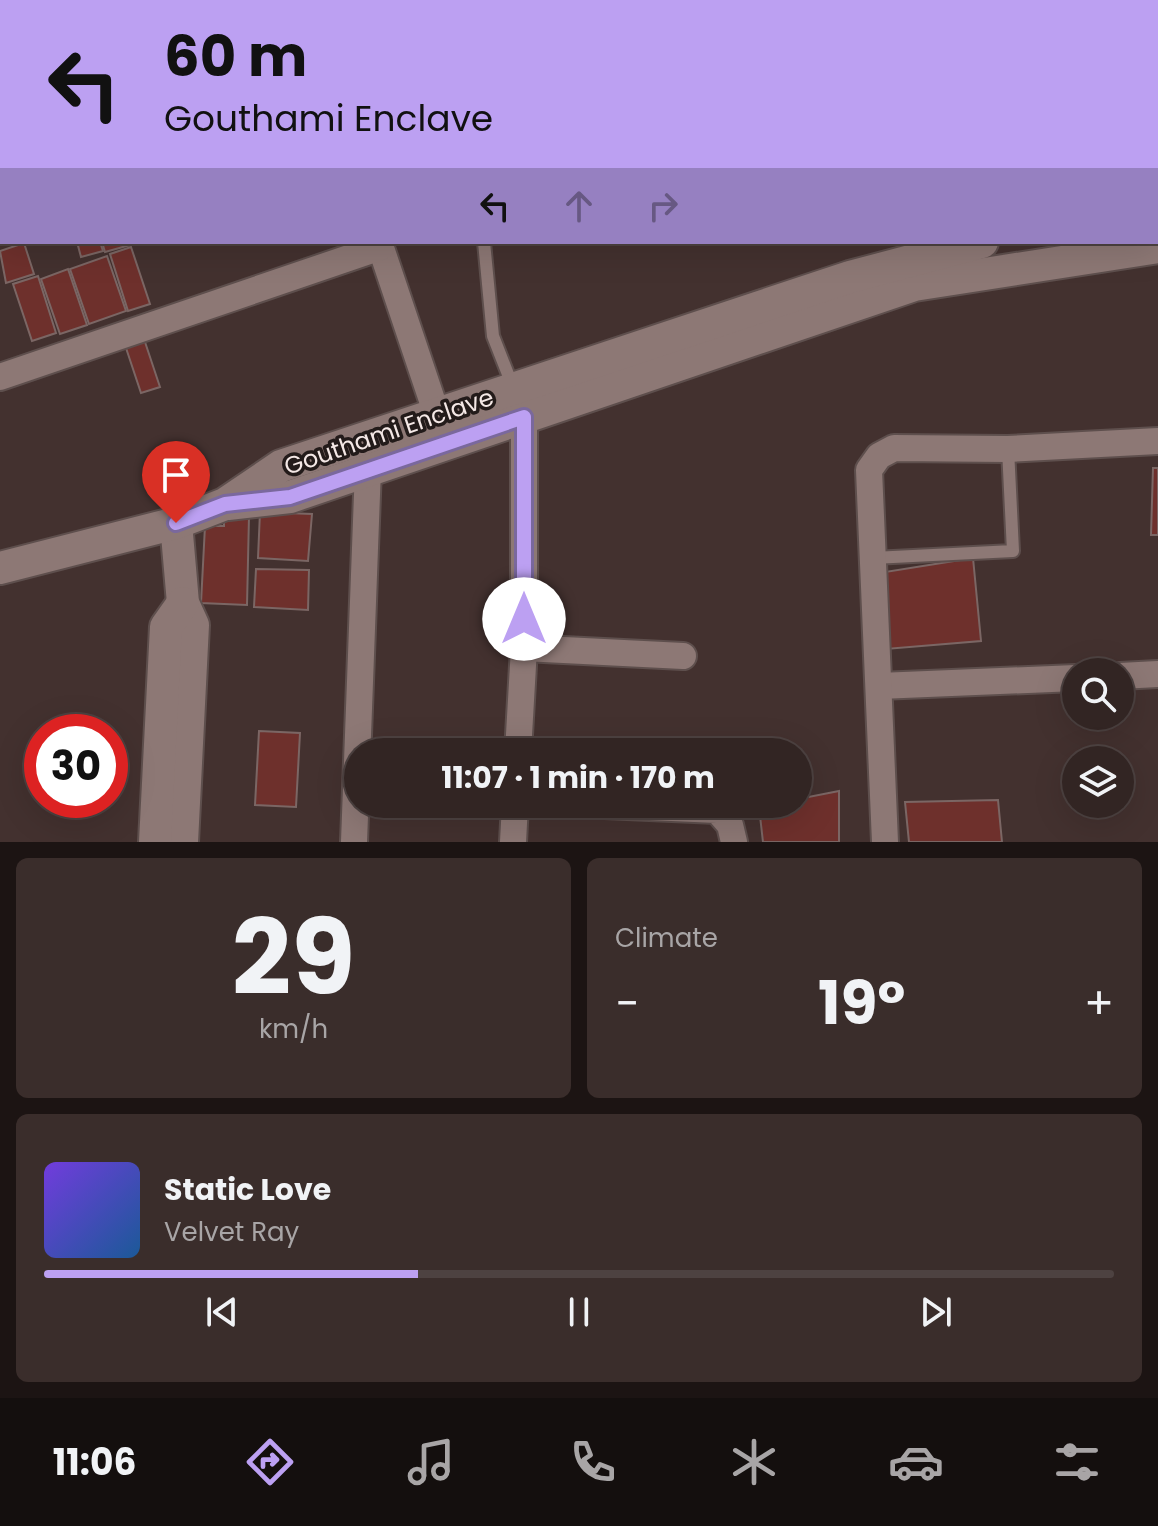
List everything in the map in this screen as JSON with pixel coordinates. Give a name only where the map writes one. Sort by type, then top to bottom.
[{"type":"street","name":"Gouthami Enclave","points":[[225,504],[290,497],[368,468],[519,403],[850,277],[974,244]]},
{"type":"street","points":[[0,377],[380,245],[437,415]]},
{"type":"street","name":"Gouthami Enclave","points":[[225,504],[281,466],[437,415],[519,403],[914,285],[1158,247]]},
{"type":"street","points":[[519,403],[524,648],[519,738]]},
{"type":"street","points":[[885,842],[869,470],[879,456],[894,448],[1008,449],[1158,441]]},
{"type":"street","points":[[354,842],[368,468]]},
{"type":"street","points":[[0,568],[176,523],[225,504]]},
{"type":"street","points":[[176,523],[183,603],[193,625],[182,842]]},
{"type":"street","points":[[155,842],[166,627],[183,603]]},
{"type":"street","points":[[524,648],[683,656]]},
{"type":"street","points":[[1134,675],[1158,674]]},
{"type":"street","points":[[879,686],[1062,679]]},
{"type":"street","points":[[513,842],[514,818]]},
{"type":"street","points":[[724,818],[730,825],[734,842]]},
{"type":"lane","points":[[484,244],[493,336],[519,403]]},
{"type":"lane","points":[[873,558],[1013,551],[1008,449]]},
{"type":"building","points":[[24,244],[34,274],[6,283],[0,251]]},
{"type":"building","points":[[78,244],[101,244],[103,251],[81,257]]},
{"type":"building","points":[[103,244],[130,245],[105,252]]},
{"type":"building","points":[[131,247],[150,304],[128,311],[110,254]]},
{"type":"building","points":[[107,256],[126,311],[89,324],[70,269]]},
{"type":"building","points":[[68,269],[87,325],[60,334],[41,279]]},
{"type":"building","points":[[38,276],[56,333],[32,341],[13,284]]},
{"type":"building","points":[[144,339],[160,387],[141,393],[125,345]]},
{"type":"building","points":[[1153,468],[1158,468],[1158,535],[1151,535]]},
{"type":"building","points":[[260,512],[312,514],[308,561],[258,558]]},
{"type":"building","points":[[224,516],[249,516],[247,605],[201,603],[205,526],[224,526]]},
{"type":"building","points":[[973,558],[981,641],[886,649],[885,572]]},
{"type":"building","points":[[256,569],[309,570],[308,610],[254,607]]},
{"type":"building","points":[[259,731],[300,733],[296,807],[255,805]]},
{"type":"building","points":[[839,791],[839,842],[763,842],[760,818],[812,818],[812,796]]},
{"type":"building","points":[[998,800],[1002,842],[909,842],[905,802]]},
{"type":"route","points":[[176,523],[225,504],[290,497],[524,417],[524,619]]}]
